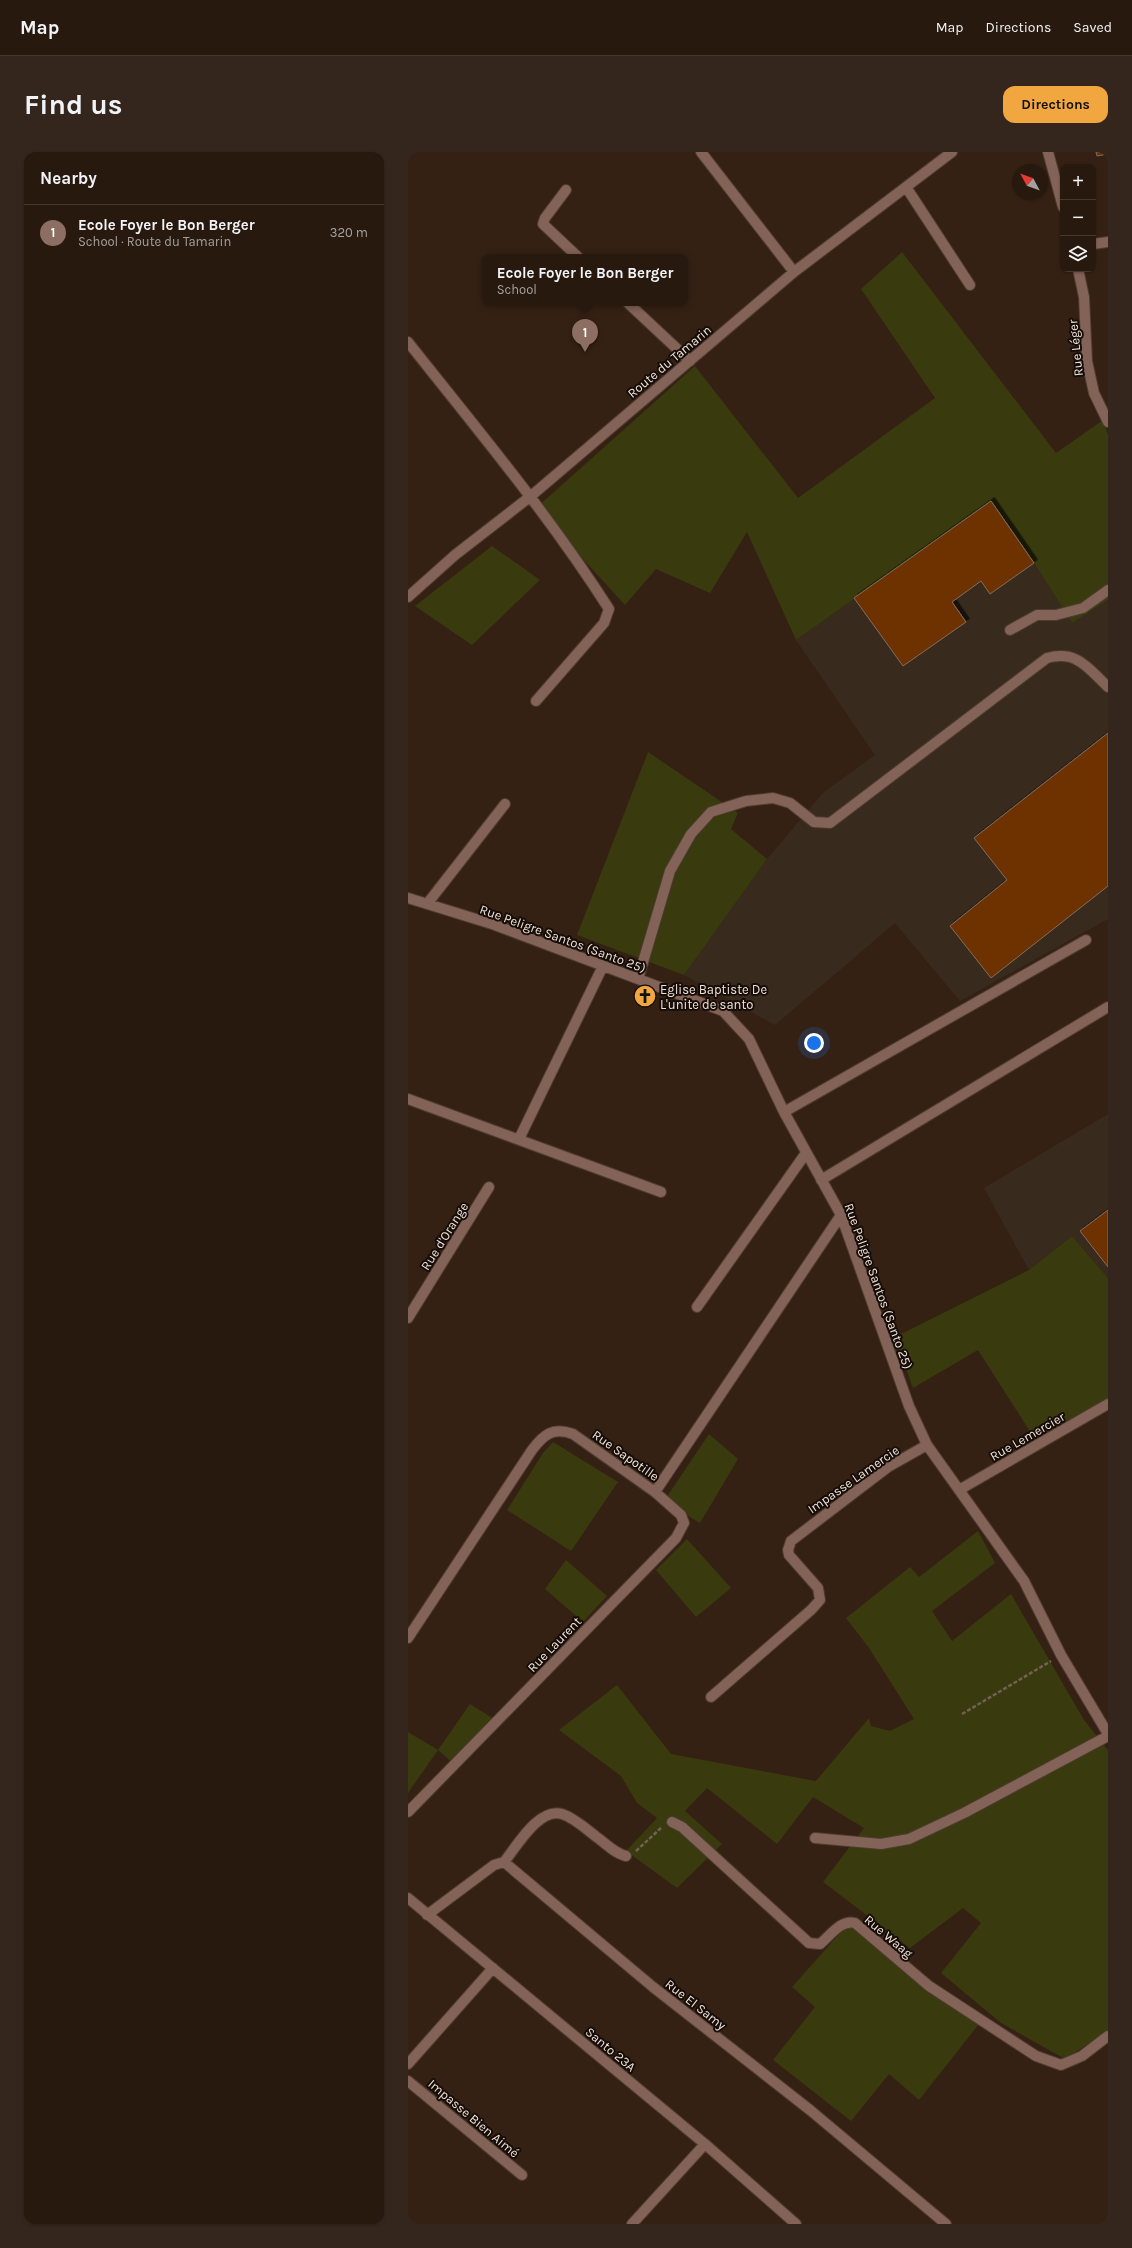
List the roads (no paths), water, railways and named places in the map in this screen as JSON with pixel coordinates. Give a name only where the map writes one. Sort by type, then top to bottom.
[{"type":"street","points":[[701,152],[794,272]]},
{"type":"street","name":"Route du Tamarin","points":[[408,597],[455,555],[531,496],[794,272],[952,152]]},
{"type":"street","points":[[1048,152],[1061,200]]},
{"type":"street","points":[[906,187],[970,285]]},
{"type":"street","points":[[566,190],[545,218],[543,224],[575,254]]},
{"type":"street","points":[[1096,244],[1108,242]]},
{"type":"street","name":"Rue Léger","points":[[1079,272],[1084,297],[1087,361],[1094,393],[1108,422]]},
{"type":"street","points":[[631,306],[690,361]]},
{"type":"street","points":[[408,342],[531,496],[579,562],[608,609],[604,623],[536,701]]},
{"type":"street","points":[[1010,630],[1036,615],[1056,615],[1083,608],[1108,590]]},
{"type":"street","points":[[638,979],[670,871],[691,834],[711,812],[746,801],[772,798],[790,803],[814,822],[830,823],[1047,658],[1060,654],[1072,656],[1087,666],[1108,687]]},
{"type":"street","points":[[427,904],[505,804]]},
{"type":"street","name":"Rue Peligre Santos (Santo 25)","points":[[408,898],[492,924],[723,1011],[748,1039],[784,1112],[841,1215],[909,1406],[926,1445],[1024,1581],[1061,1655],[1108,1735]]},
{"type":"street","points":[[784,1112],[1086,940]]},
{"type":"street","points":[[518,1139],[603,966]]},
{"type":"street","points":[[821,1180],[1108,1007]]},
{"type":"street","points":[[408,1099],[661,1192]]},
{"type":"street","points":[[697,1307],[806,1153]]},
{"type":"street","name":"Rue d'Orange","points":[[408,1318],[489,1187]]},
{"type":"street","name":"Rue Sapotille","points":[[409,1633],[532,1450],[540,1439],[552,1432],[562,1430],[573,1434],[655,1492],[841,1215]]},
{"type":"street","name":"Rue Lemercier","points":[[959,1490],[1108,1404]]},
{"type":"street","name":"Impasse Lamercie","points":[[711,1697],[811,1610],[820,1600],[818,1588],[789,1555],[788,1550],[791,1541],[888,1467],[926,1445]]},
{"type":"street","name":"Rue Laurent","points":[[408,1812],[676,1538],[684,1523],[681,1515],[655,1492]]},
{"type":"street","points":[[815,1838],[881,1844],[909,1839],[964,1813],[1108,1735]]},
{"type":"street","points":[[427,1915],[494,1865],[504,1862],[537,1821],[545,1814],[554,1812],[571,1817],[616,1852],[626,1856]]},
{"type":"street","name":"Rue Waag","points":[[672,1822],[682,1827],[809,1943],[820,1944],[844,1923],[855,1923],[929,1986],[1036,2056],[1061,2065],[1082,2056],[1108,2036]]},
{"type":"street","name":"Rue El Samy","points":[[504,1862],[653,1987],[810,2110],[946,2224]]},
{"type":"street","name":"Santo 23A","points":[[408,1898],[705,2144],[796,2224]]},
{"type":"street","points":[[408,2064],[493,1968]]},
{"type":"street","name":"Impasse Bien Aimé","points":[[408,2080],[522,2175]]},
{"type":"street","points":[[632,2224],[705,2144]]},
{"type":"place","name":"Ecole Foyer le Bon Berger","points":[[585,352]]},
{"type":"place","name":"Eglise Baptiste De L'unite de santo","points":[[645,996]]}]
